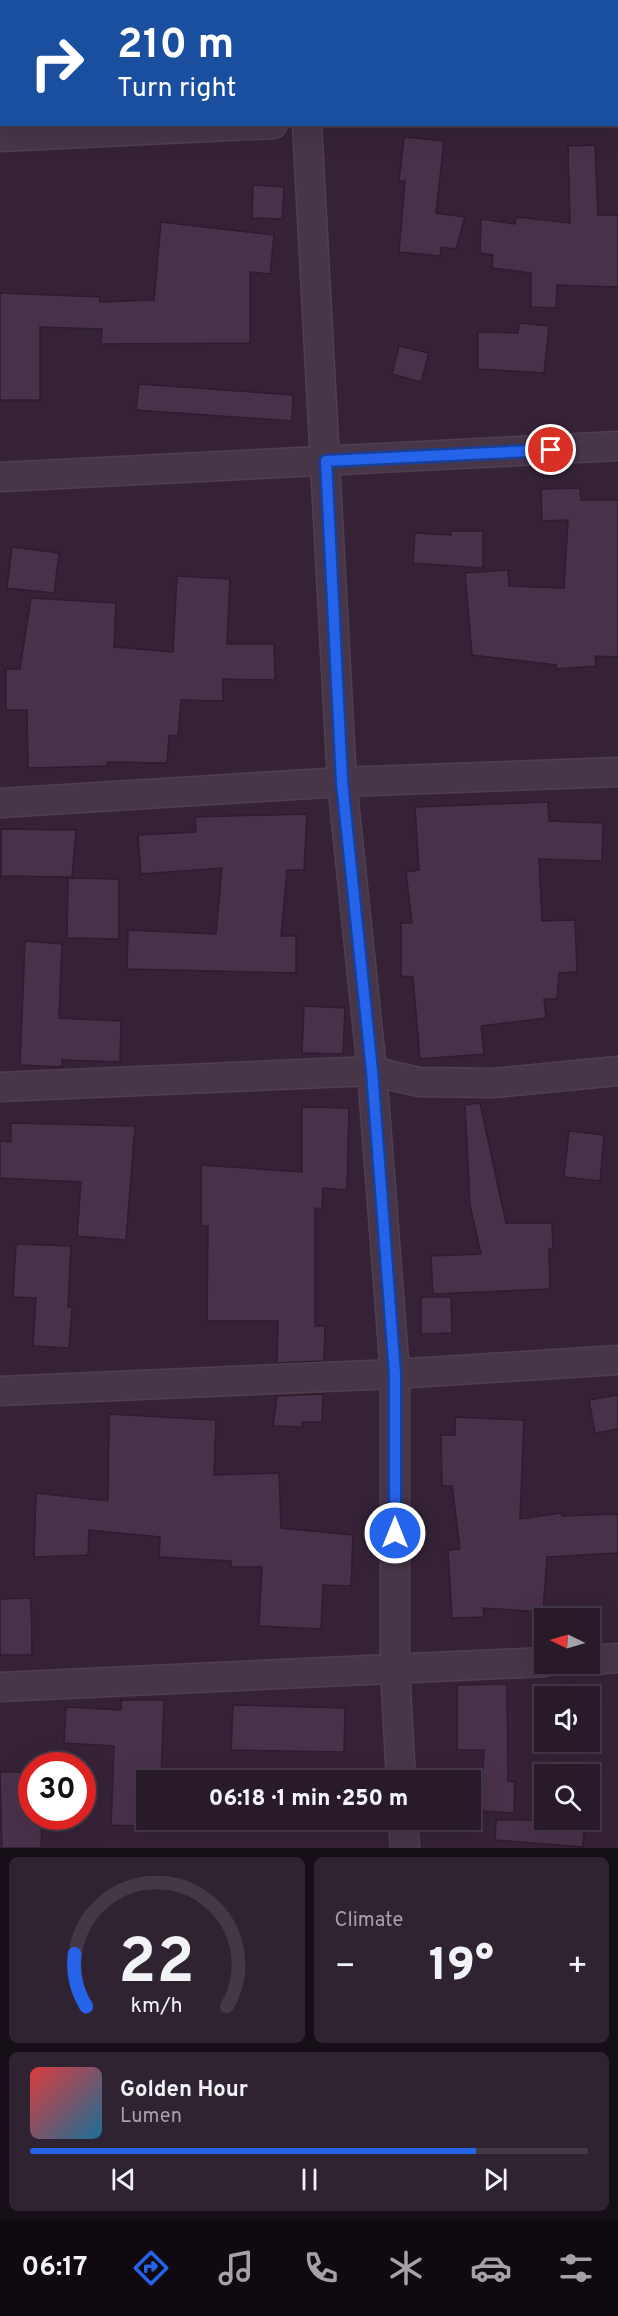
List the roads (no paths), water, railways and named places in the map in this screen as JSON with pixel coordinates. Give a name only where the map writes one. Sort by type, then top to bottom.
[{"type":"street","points":[[0,137],[231,126]]},
{"type":"street","points":[[307,126],[342,782],[372,1071],[395,1374],[394,1669],[400,1770]]},
{"type":"street","points":[[0,477],[618,446]]},
{"type":"street","points":[[0,803],[342,782],[618,772]]},
{"type":"street","points":[[0,1087],[372,1071],[419,1082],[494,1083],[618,1071]]},
{"type":"street","points":[[0,1391],[395,1374],[618,1360]]},
{"type":"street","points":[[600,1659],[618,1658]]},
{"type":"street","points":[[0,1687],[534,1662]]},
{"type":"street","points":[[404,1830],[405,1848]]}]
